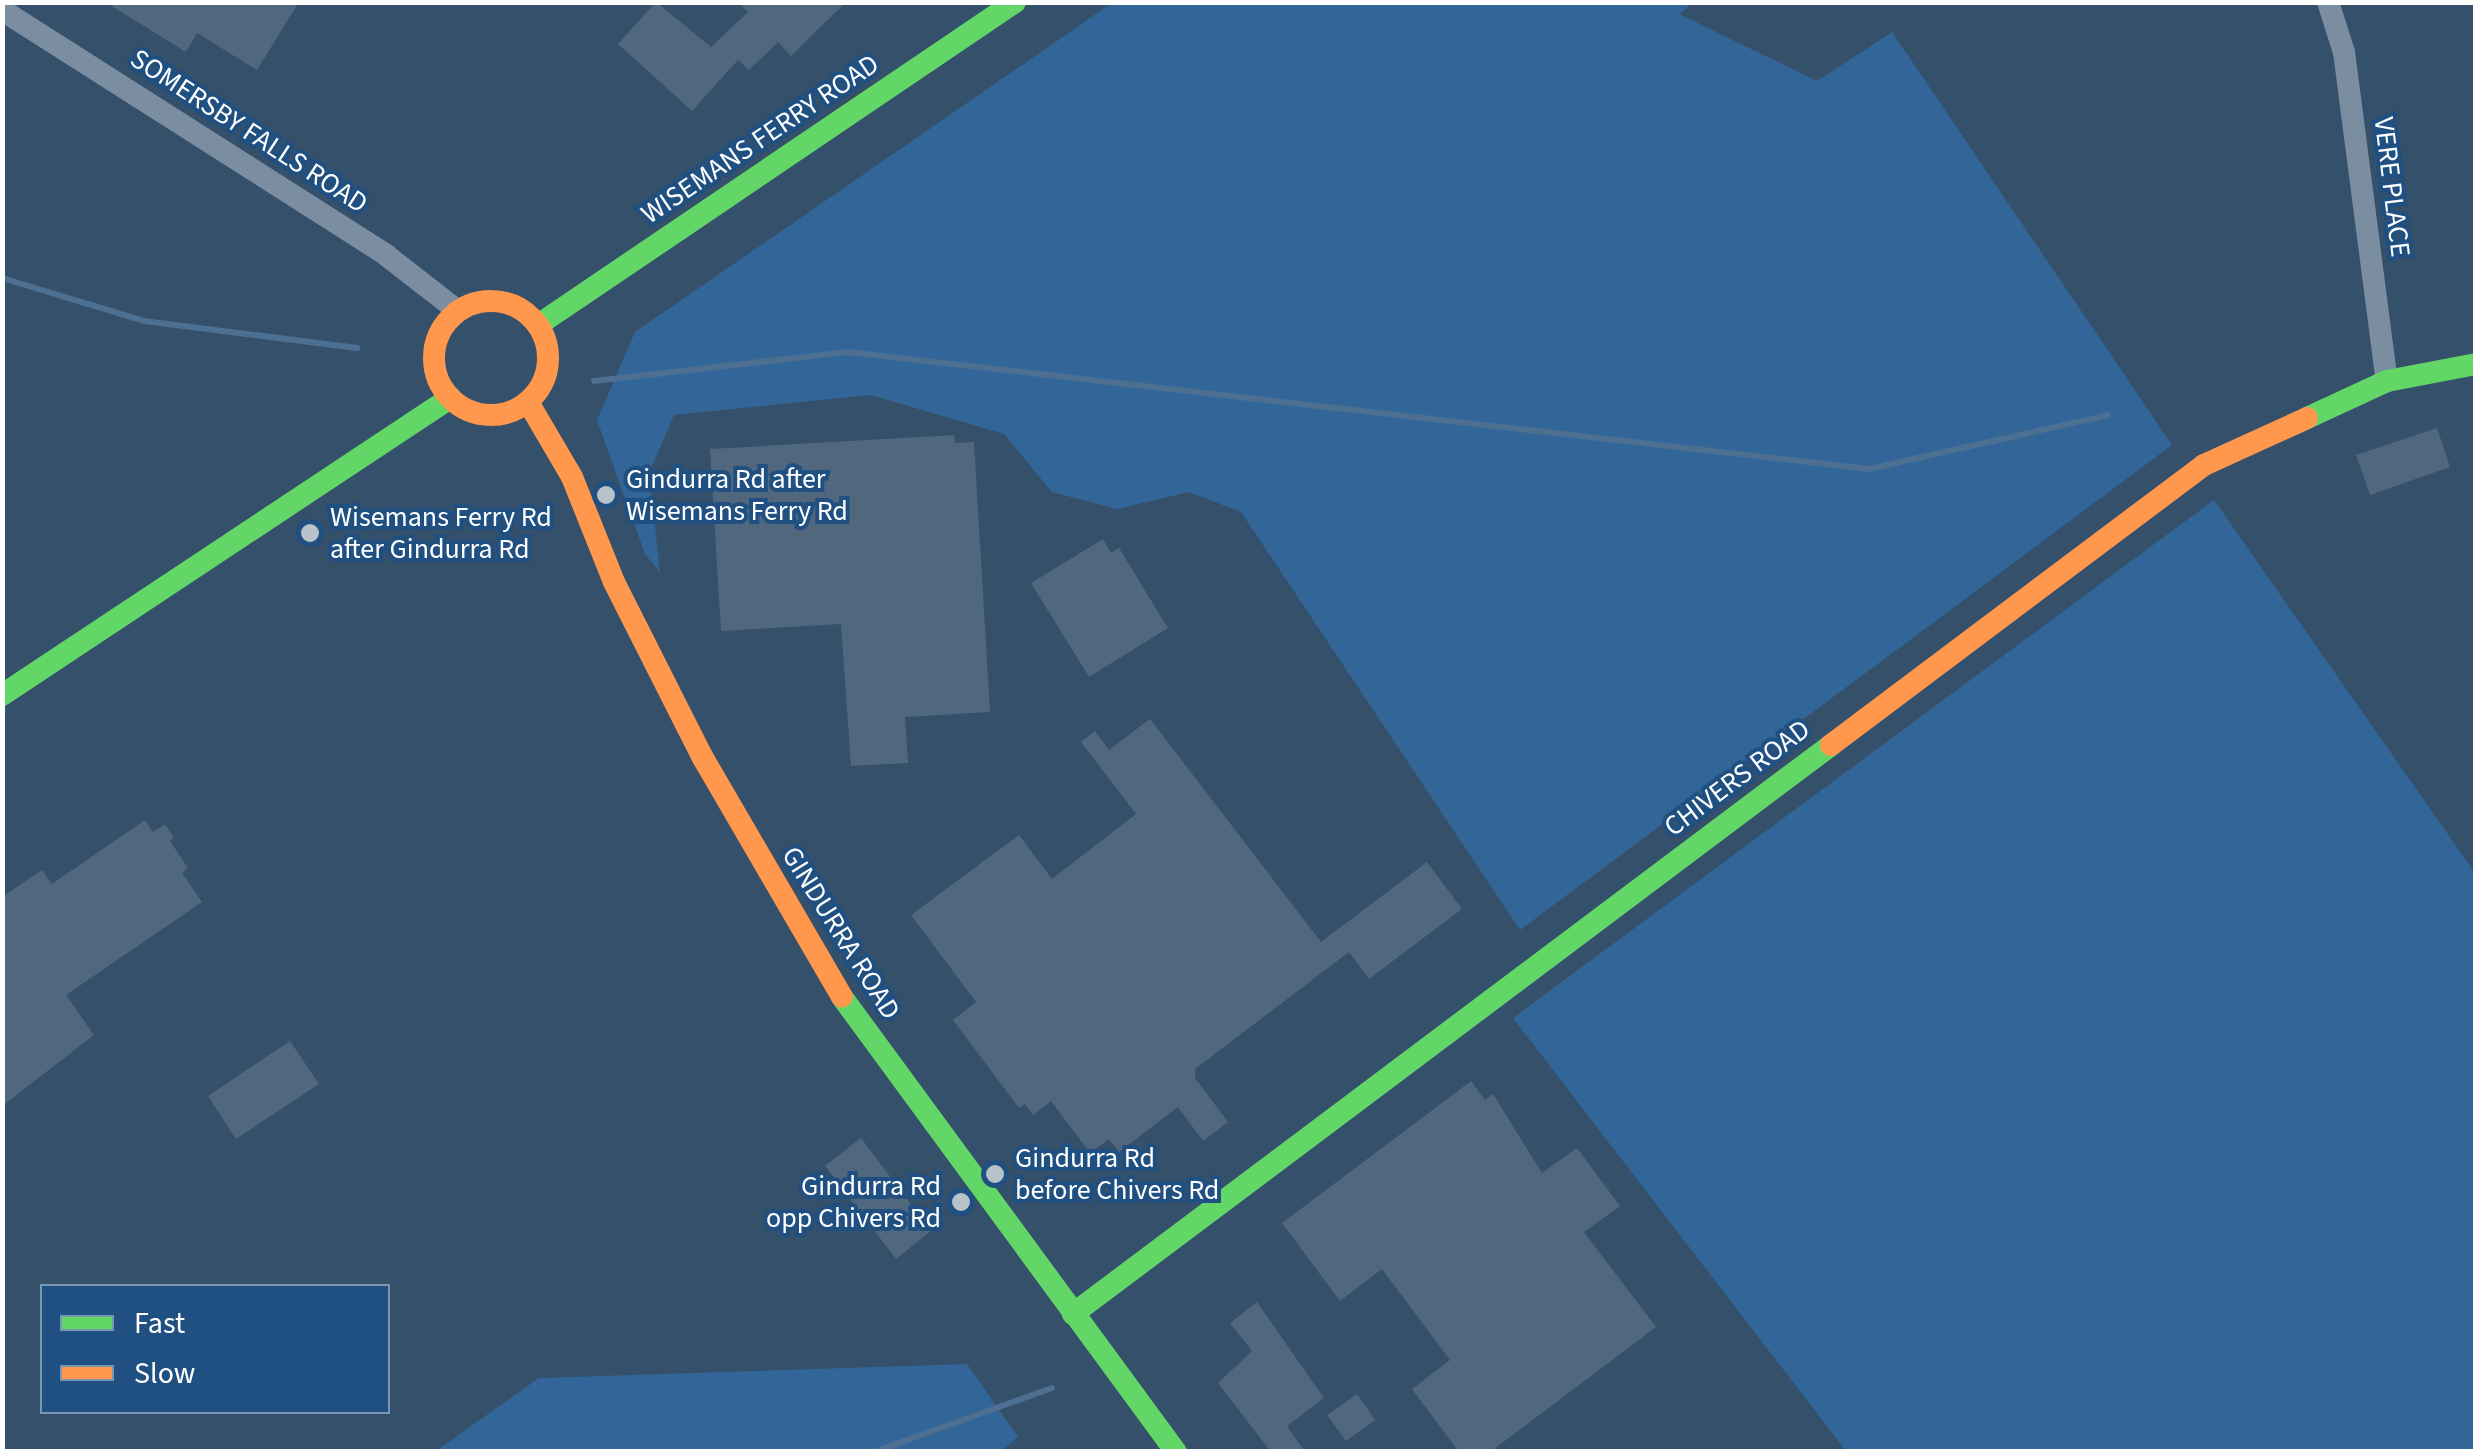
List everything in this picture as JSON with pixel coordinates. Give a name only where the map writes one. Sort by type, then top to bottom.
[{"type":"street","name":"WISEMANS FERRY ROAD","points":[[538,324],[1015,2]]},
{"type":"street","name":"VERE PLACE","points":[[2328,2],[2344,52],[2387,382]]},
{"type":"street","name":"SOMERSBY FALLS ROAD","points":[[2,10],[386,254],[458,311]]},
{"type":"street","points":[[492,300],[526,312],[538,324],[549,357],[540,389],[528,402],[497,415],[450,398],[434,354],[458,311],[492,300]]},
{"type":"street","name":"CHIVERS ROAD","points":[[1073,1314],[2204,464],[2387,382],[2476,364]]},
{"type":"street","points":[[2,695],[450,398]]},
{"type":"street","name":"GINDURRA ROAD","points":[[528,402],[572,476],[614,582],[704,758],[816,960],[1176,1452]]},
{"type":"shaded area","points":[[1112,3],[1692,3],[1679,14],[1817,81],[1892,32],[2172,445],[1520,930],[1241,512],[1189,492],[1117,509],[1052,492],[1004,434],[871,395],[674,415],[649,473],[660,572],[645,554],[597,420],[635,332]]},
{"type":"shaded area","points":[[2214,500],[2475,873],[2475,1451],[1846,1451],[1513,1018]]},
{"type":"shaded area","points":[[967,1364],[1018,1437],[1002,1451],[436,1451],[539,1378]]},
{"type":"building","points":[[105,2],[299,2],[257,70],[197,33],[186,52]]},
{"type":"building","points":[[656,2],[711,47],[748,12],[738,2],[846,2],[791,56],[778,42],[749,70],[738,60],[692,111],[618,44]]},
{"type":"building","points":[[2437,428],[2450,467],[2370,495],[2356,455]]},
{"type":"building","points":[[954,435],[955,443],[974,442],[990,712],[905,717],[908,763],[851,766],[841,624],[721,631],[710,449]]},
{"type":"building","points":[[1103,539],[1111,553],[1119,548],[1168,628],[1089,677],[1031,583]]},
{"type":"building","points":[[1150,719],[1321,942],[1427,862],[1462,909],[1369,979],[1349,952],[1195,1069],[1195,1078],[1228,1122],[1203,1141],[1178,1107],[1119,1152],[1109,1139],[1090,1153],[1051,1101],[1033,1115],[1025,1104],[1019,1108],[953,1020],[976,1002],[911,915],[1019,835],[1052,879],[1136,814],[1081,742],[1095,731],[1109,750]]},
{"type":"building","points":[[145,820],[153,832],[165,824],[174,838],[170,841],[188,868],[182,873],[202,902],[66,995],[94,1035],[2,1106],[2,897],[42,870],[52,884]]},
{"type":"building","points":[[290,1041],[319,1084],[236,1139],[208,1096]]},
{"type":"building","points":[[1471,1081],[1485,1100],[1493,1094],[1542,1173],[1577,1148],[1620,1206],[1584,1232],[1656,1327],[1490,1452],[1459,1452],[1412,1389],[1450,1360],[1382,1269],[1340,1301],[1282,1223]]},
{"type":"building","points":[[861,1138],[931,1231],[896,1259],[825,1166]]},
{"type":"building","points":[[1257,1302],[1324,1398],[1287,1426],[1305,1452],[1271,1452],[1218,1383],[1252,1351],[1230,1323]]},
{"type":"building","points":[[1357,1394],[1375,1420],[1346,1441],[1327,1415]]},
{"type":"waterway","points":[[2,278],[144,321],[357,348]]},
{"type":"waterway","points":[[594,381],[847,352],[1869,469],[2108,415]]},
{"type":"waterway","points":[[874,1452],[1052,1388]]},
{"type":"traffic: fast","points":[[538,325],[1015,2]]},
{"type":"traffic: fast","points":[[2307,418],[2387,381],[2476,364]]},
{"type":"traffic: fast","points":[[2,695],[450,398]]},
{"type":"traffic: fast","points":[[1073,1314],[1831,745]]},
{"type":"traffic: fast","points":[[842,997],[1176,1452]]},
{"type":"traffic: slow","points":[[491,301],[523,310],[539,326],[548,358],[539,390],[523,406],[491,415],[459,406],[443,390],[434,358],[443,326],[459,310],[491,301]]},
{"type":"traffic: slow","points":[[528,402],[572,477],[614,582],[703,758],[842,997]]},
{"type":"traffic: slow","points":[[1831,745],[2204,465],[2307,418]]},
{"type":"place","name":"Gindurra Rd after Wisemans Ferry Rd","points":[[606,495]]},
{"type":"place","name":"Wisemans Ferry Rd after Gindurra Rd","points":[[310,533]]},
{"type":"place","name":"Gindurra Rd before Chivers Rd","points":[[995,1174]]},
{"type":"place","name":"Gindurra Rd opp Chivers Rd","points":[[961,1202]]}]
